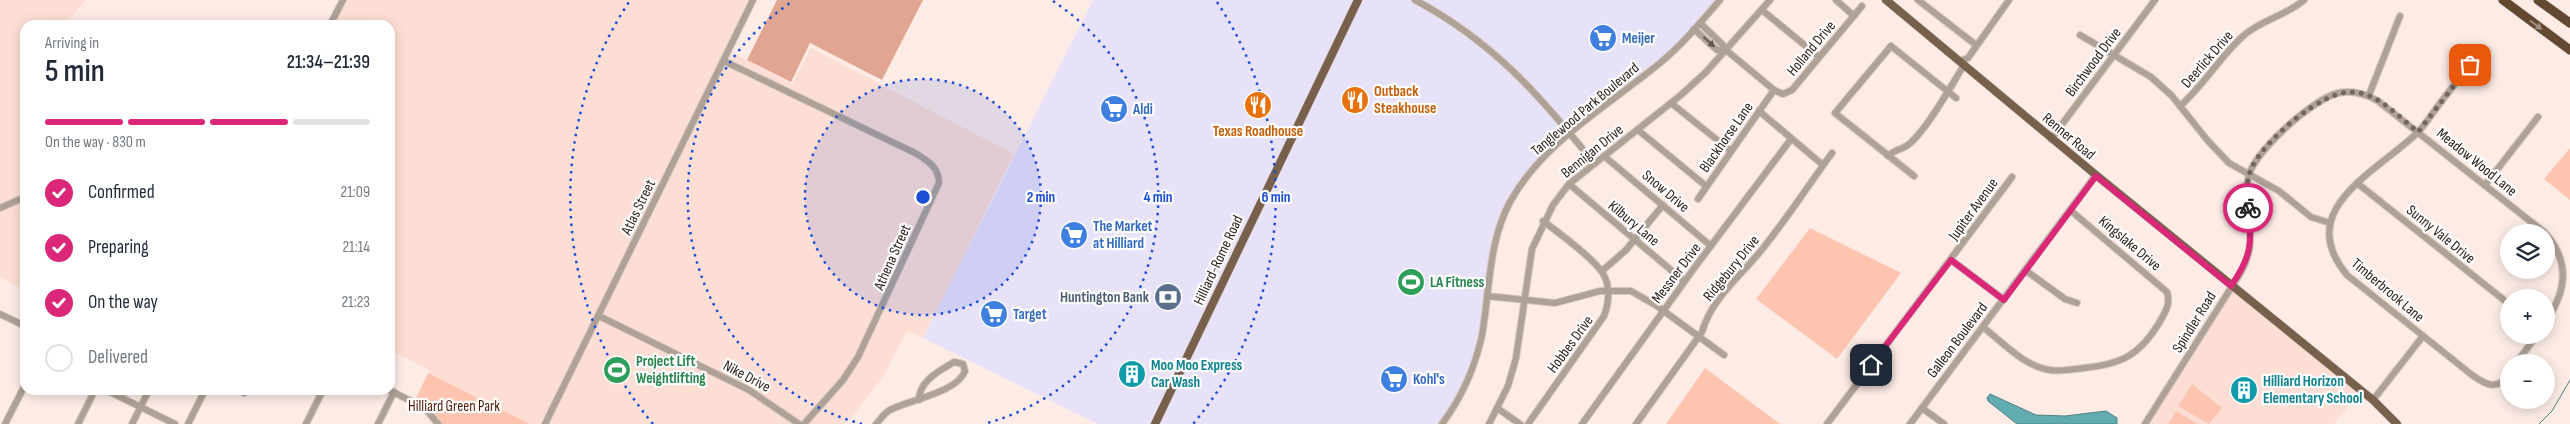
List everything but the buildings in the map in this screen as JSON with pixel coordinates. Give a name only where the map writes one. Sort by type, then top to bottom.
[{"type":"highway","points":[[2503,0],[2570,50]]},
{"type":"highway","points":[[2538,0],[2570,23]]},
{"type":"main road","name":"Hilliard-Rome Road","points":[[1155,424],[1358,0]]},
{"type":"main road","name":"Renner Road","points":[[1886,0],[2096,176],[2373,400],[2397,424]]},
{"type":"street","points":[[333,20],[343,0]]},
{"type":"street","name":"Atlas Street","points":[[545,424],[753,0]]},
{"type":"street","points":[[1415,0],[1456,23],[1497,55],[1537,93],[1593,162]]},
{"type":"street","name":"Tanglewood Park Boulevard","points":[[1442,424],[1461,395],[1474,366],[1482,333],[1494,246],[1507,208],[1533,168],[1570,134],[1662,62],[1720,0]]},
{"type":"street","name":"Bennigan Drive","points":[[1489,424],[1508,386],[1516,358],[1532,249],[1544,221],[1569,184],[1593,162],[1638,130],[1706,72],[1770,0]]},
{"type":"street","points":[[1836,0],[1854,16]]},
{"type":"street","points":[[1918,0],[1976,45]]},
{"type":"street","points":[[1888,156],[1895,149],[1909,144],[1947,92],[1976,45],[2010,0]]},
{"type":"street","name":"Birchwood Drive","points":[[2051,139],[2154,0]]},
{"type":"street","name":"Deerlick Drive","points":[[2180,106],[2200,88],[2242,36],[2254,27],[2295,8],[2304,0]]},
{"type":"street","name":"Holland Drive","points":[[1774,90],[1783,94],[1792,90],[1862,6]]},
{"type":"street","points":[[1762,10],[1819,58]]},
{"type":"street","points":[[2369,95],[2400,16]]},
{"type":"street","points":[[1700,23],[1726,50],[1774,90]]},
{"type":"street","points":[[1694,29],[1717,50],[1726,50]]},
{"type":"street","points":[[2080,35],[2151,77],[2180,106],[2223,157],[2279,191],[2310,217],[2330,223],[2338,203],[2357,184],[2418,132],[2470,65]]},
{"type":"street","points":[[1914,176],[1835,112],[1890,46],[1956,98]]},
{"type":"street","name":"Athena Street","points":[[724,61],[915,154],[931,163],[939,173],[939,183],[858,357],[843,380],[804,424]]},
{"type":"street","name":"Blackhorse Lane","points":[[1698,199],[1774,90]]},
{"type":"street","name":"Spindler Road","points":[[2145,424],[2244,267],[2251,244],[2246,192],[2249,174],[2266,147],[2314,106],[2337,94],[2353,92],[2369,95]]},
{"type":"street","name":"Meadow Wood Lane","points":[[2369,95],[2534,224]]},
{"type":"street","points":[[1671,103],[1731,151]]},
{"type":"street","points":[[1759,111],[1824,164]]},
{"type":"street","points":[[2485,185],[2538,117]]},
{"type":"street","points":[[1638,130],[1706,186]]},
{"type":"street","name":"Messner Drive","points":[[1582,424],[1684,281],[1792,139]]},
{"type":"street","name":"Ridgebury Drive","points":[[1636,424],[1698,336],[1705,321],[1735,278],[1766,244],[1832,153]]},
{"type":"street","name":"Snow Drive","points":[[1604,156],[1711,246]]},
{"type":"street","name":"Galleon Boulevard","points":[[1910,424],[2096,176]]},
{"type":"street","name":"Jupiter Avenue","points":[[1828,424],[2012,177]]},
{"type":"street","name":"Kilbury Lane","points":[[1569,184],[1684,281]]},
{"type":"street","name":"Sunny Vale Drive","points":[[2357,184],[2500,297]]},
{"type":"street","points":[[0,208],[20,200]]},
{"type":"street","points":[[1544,221],[1602,271],[1635,240],[1663,205]]},
{"type":"street","name":"Kingslake Drive","points":[[1983,328],[2032,364],[2042,368],[2070,370],[2107,365],[2132,355],[2142,346],[2166,311],[2169,299],[2162,286],[2070,210]]},
{"type":"street","name":"Timberbrook Lane","points":[[2330,223],[2331,247],[2339,266],[2356,283],[2472,375],[2485,384],[2494,386],[2500,383]]},
{"type":"street","name":"Meadow Wood Lane","points":[[2555,243],[2565,263],[2568,283]]},
{"type":"street","points":[[1951,260],[2004,300]]},
{"type":"street","points":[[2025,270],[2065,299],[2078,303]]},
{"type":"street","name":"Hobbes Drive","points":[[1528,424],[1604,316],[1608,306],[1608,290],[1602,271]]},
{"type":"street","points":[[2555,309],[2568,283]]},
{"type":"street","points":[[1487,296],[1555,303],[1608,290],[1631,291],[1663,311],[1724,355]]},
{"type":"street","points":[[0,314],[20,324]]},
{"type":"street","name":"Nike Drive","points":[[598,316],[749,390],[799,424]]},
{"type":"street","points":[[2373,400],[2423,336]]},
{"type":"street","points":[[876,424],[888,411],[919,400],[935,394],[961,377],[965,371],[963,364],[954,362],[924,382],[919,391],[919,400]]},
{"type":"street","points":[[395,393],[425,408],[438,424]]},
{"type":"street","points":[[5,424],[20,395]]},
{"type":"street","points":[[78,424],[92,395]]},
{"type":"street","points":[[116,395],[175,424]]},
{"type":"street","points":[[132,424],[146,395]]},
{"type":"street","points":[[188,424],[202,395]]},
{"type":"street","points":[[306,424],[320,395]]},
{"type":"street","points":[[378,424],[390,395]]},
{"type":"street","points":[[1497,408],[1520,424]]},
{"type":"street","points":[[1922,408],[1944,424]]},
{"type":"shaded area","points":[[0,0],[86,0],[68,20],[20,20],[20,287],[0,277]]},
{"type":"shaded area","points":[[343,0],[753,0],[729,51],[792,84],[811,48],[1014,154],[923,338],[907,331],[882,378],[852,417],[844,424],[530,424],[428,373],[429,370],[395,353],[395,20],[333,20]]},
{"type":"shaded area","points":[[777,0],[923,0],[882,80],[810,43],[791,82],[747,60]]},
{"type":"shaded area","points":[[1093,0],[1720,0],[1684,40],[1541,159],[1503,217],[1474,366],[1442,424],[1098,424],[923,338]]},
{"type":"shaded area","points":[[2231,286],[2361,391],[2334,424],[2145,424]]},
{"type":"green space","points":[[2570,148],[2570,200],[2544,179]]},
{"type":"green space","points":[[1810,228],[1901,273],[1837,359],[1756,299]]},
{"type":"green space","points":[[1705,368],[1780,424],[1666,424]]},
{"type":"green space","name":"Hilliard Green Park","points":[[428,373],[530,424],[442,424],[432,408],[416,398]]},
{"type":"green space","points":[[2192,384],[2222,408],[2209,424],[2178,406]]},
{"type":"green space","points":[[2176,411],[2198,424],[2168,424]]},
{"type":"water","points":[[1990,394],[2036,415],[2065,416],[2106,411],[2117,418],[2117,424],[2017,424],[1988,401],[1987,398]]},
{"type":"waterway","points":[[2539,424],[2552,411],[2570,380]]},
{"type":"way so far","points":[[2248,208],[2246,192],[2249,174],[2261,152],[2314,106],[2329,96],[2346,92],[2369,95],[2418,132],[2470,65]]},
{"type":"place","name":"Meijer","points":[[1603,38]]},
{"type":"place","name":"Outback Steakhouse","points":[[1355,100]]},
{"type":"place","name":"Texas Roadhouse","points":[[1258,105]]},
{"type":"place","name":"Aldi","points":[[1114,109]]},
{"type":"place","name":"The Market at Hilliard","points":[[1074,235]]},
{"type":"place","name":"LA Fitness","points":[[1411,282]]},
{"type":"place","name":"Huntington Bank","points":[[1168,297]]},
{"type":"place","name":"Target","points":[[994,314]]},
{"type":"place","name":"Project Lift Weightlifting","points":[[617,370]]},
{"type":"place","name":"Moo Moo Express Car Wash","points":[[1132,374]]},
{"type":"place","name":"Kohl's","points":[[1394,379]]},
{"type":"place","name":"Hilliard Horizon Elementary School","points":[[2244,390]]},
{"type":"route","points":[[1871,365],[1951,260],[2004,300],[2096,176],[2231,286],[2244,267],[2251,244],[2252,236],[2248,208]]}]
